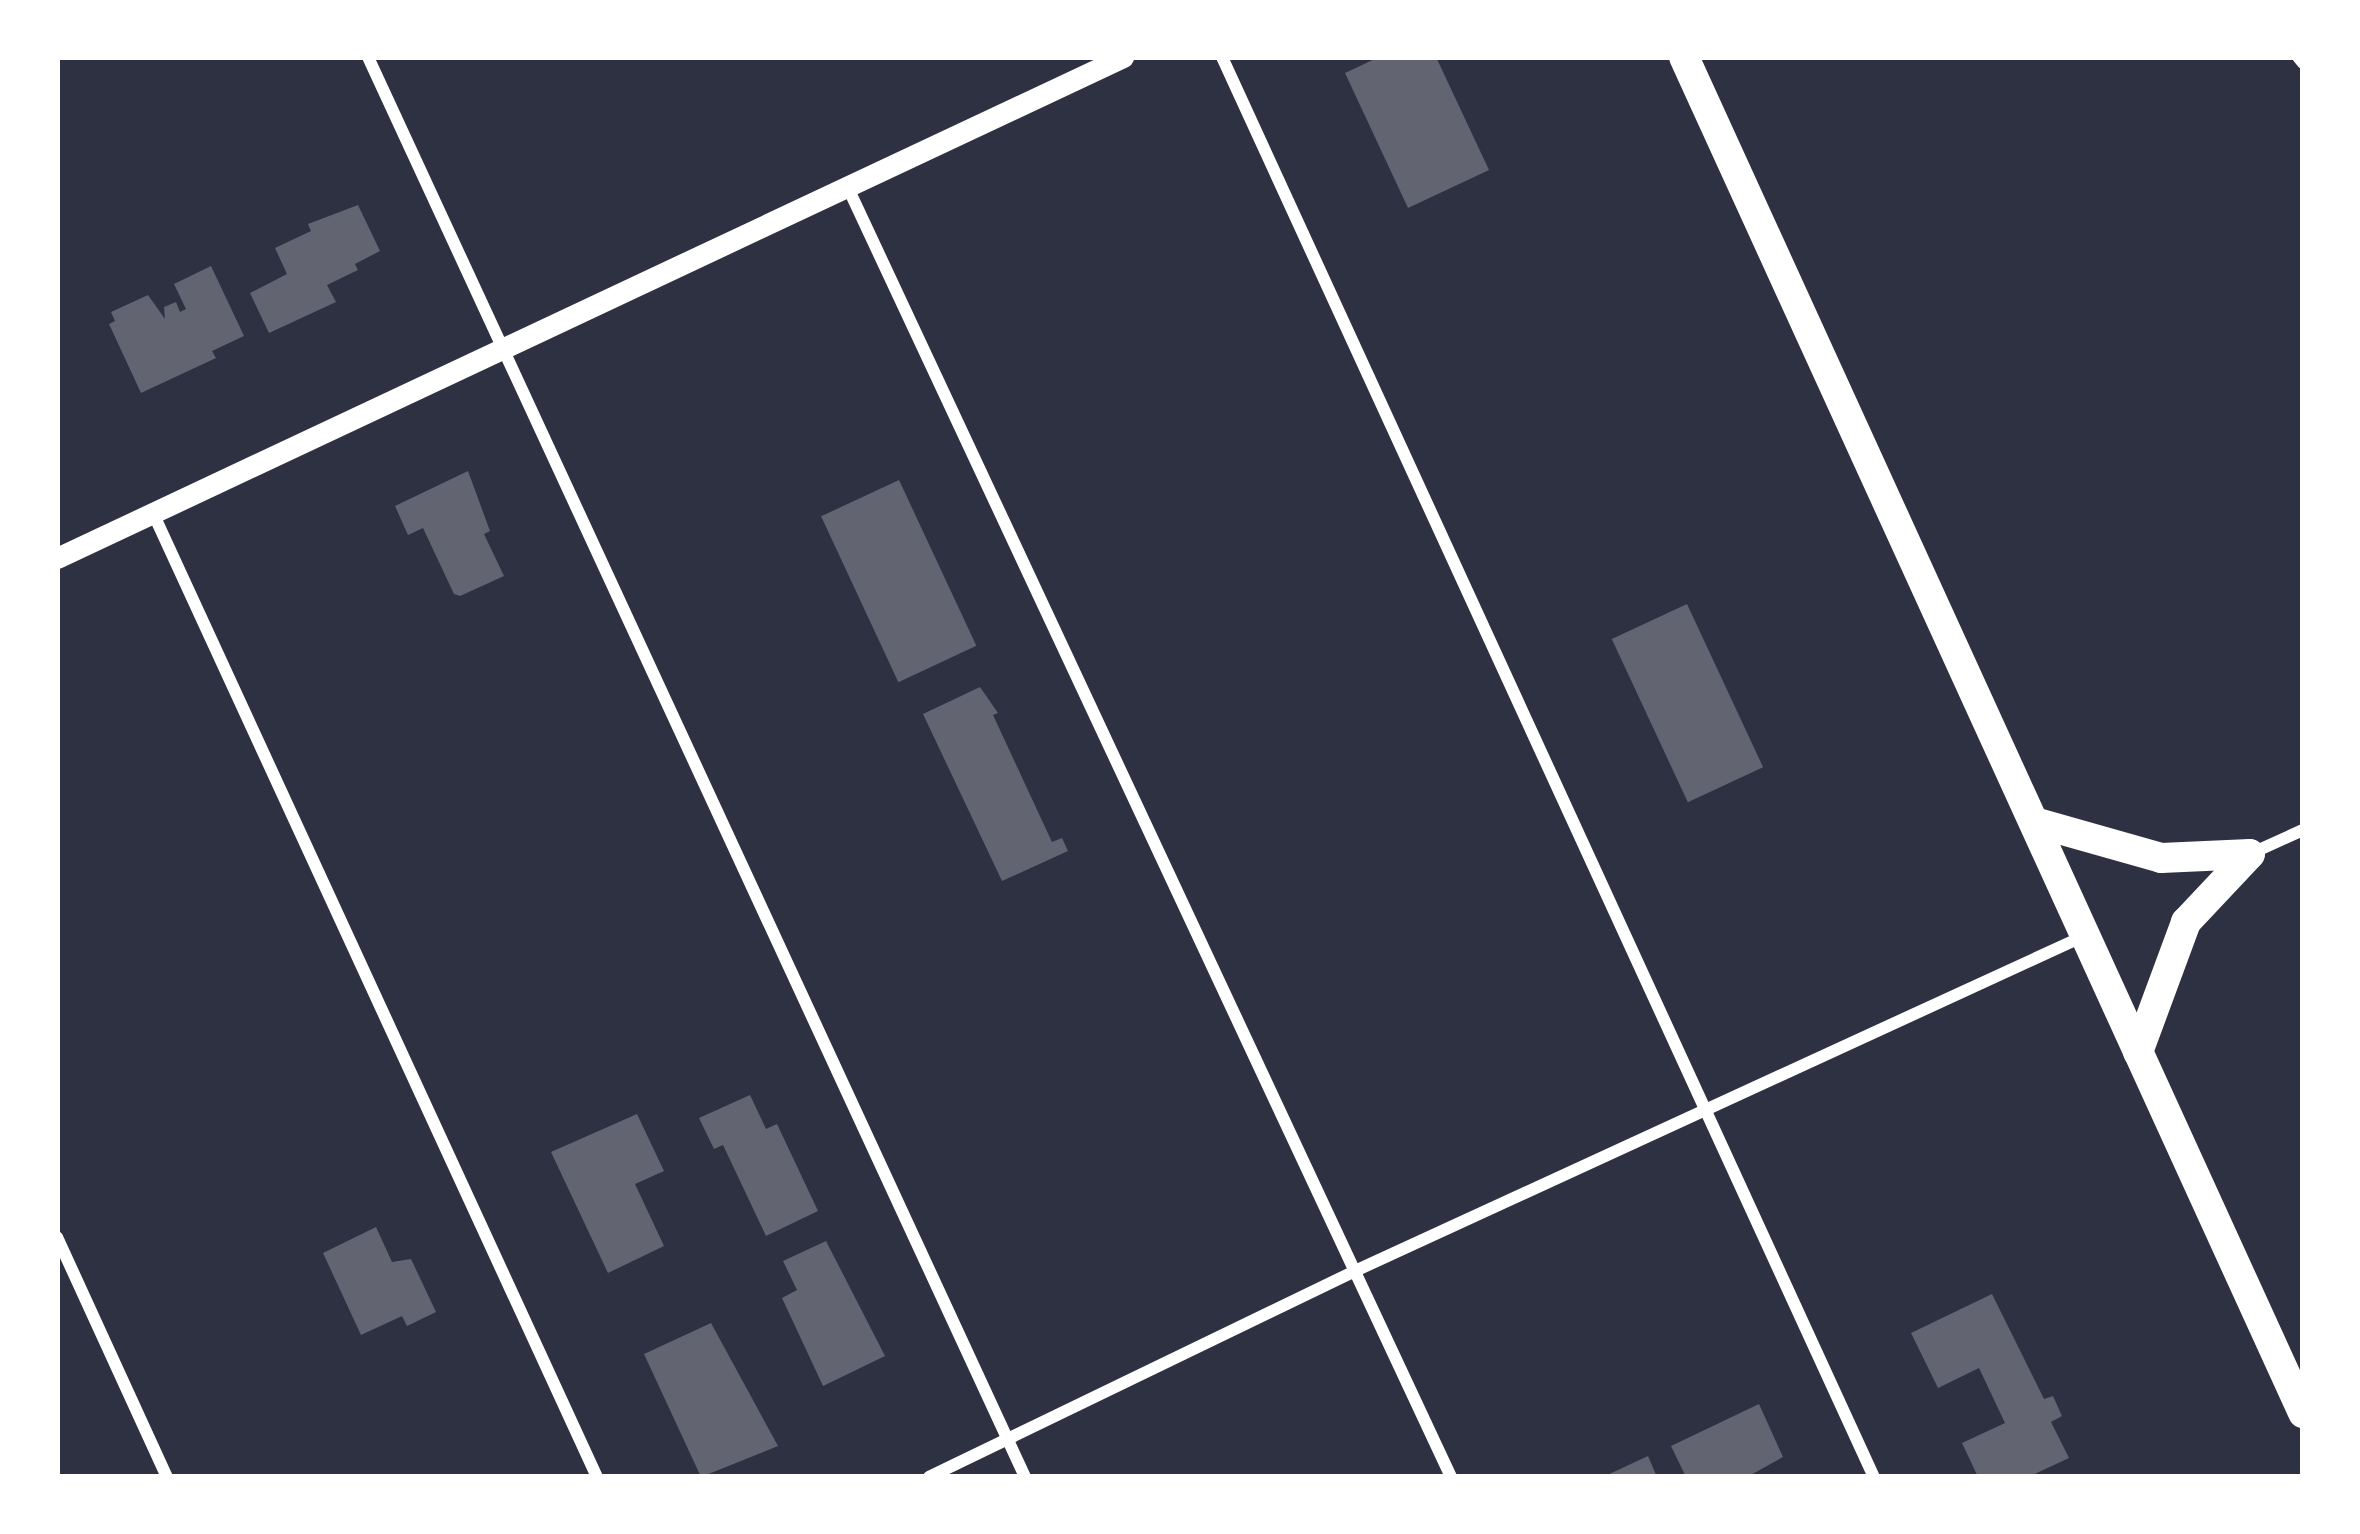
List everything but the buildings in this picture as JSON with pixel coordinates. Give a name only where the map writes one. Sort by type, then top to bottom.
[{"type":"main road","points":[[1684,57],[2303,1413]]},
{"type":"main road","points":[[2035,822],[2161,858],[2250,854]]},
{"type":"main road","points":[[2138,1052],[2186,922],[2250,854]]},
{"type":"street","points":[[368,57],[1025,1477]]},
{"type":"street","points":[[57,558],[1124,57]]},
{"type":"street","points":[[1222,57],[1874,1477]]},
{"type":"street","points":[[849,190],[1451,1477]]},
{"type":"street","points":[[153,513],[597,1477]]},
{"type":"street","points":[[2250,854],[2303,830]]},
{"type":"street","points":[[929,1477],[1355,1271],[2084,936]]},
{"type":"street","points":[[57,1238],[167,1477]]}]
